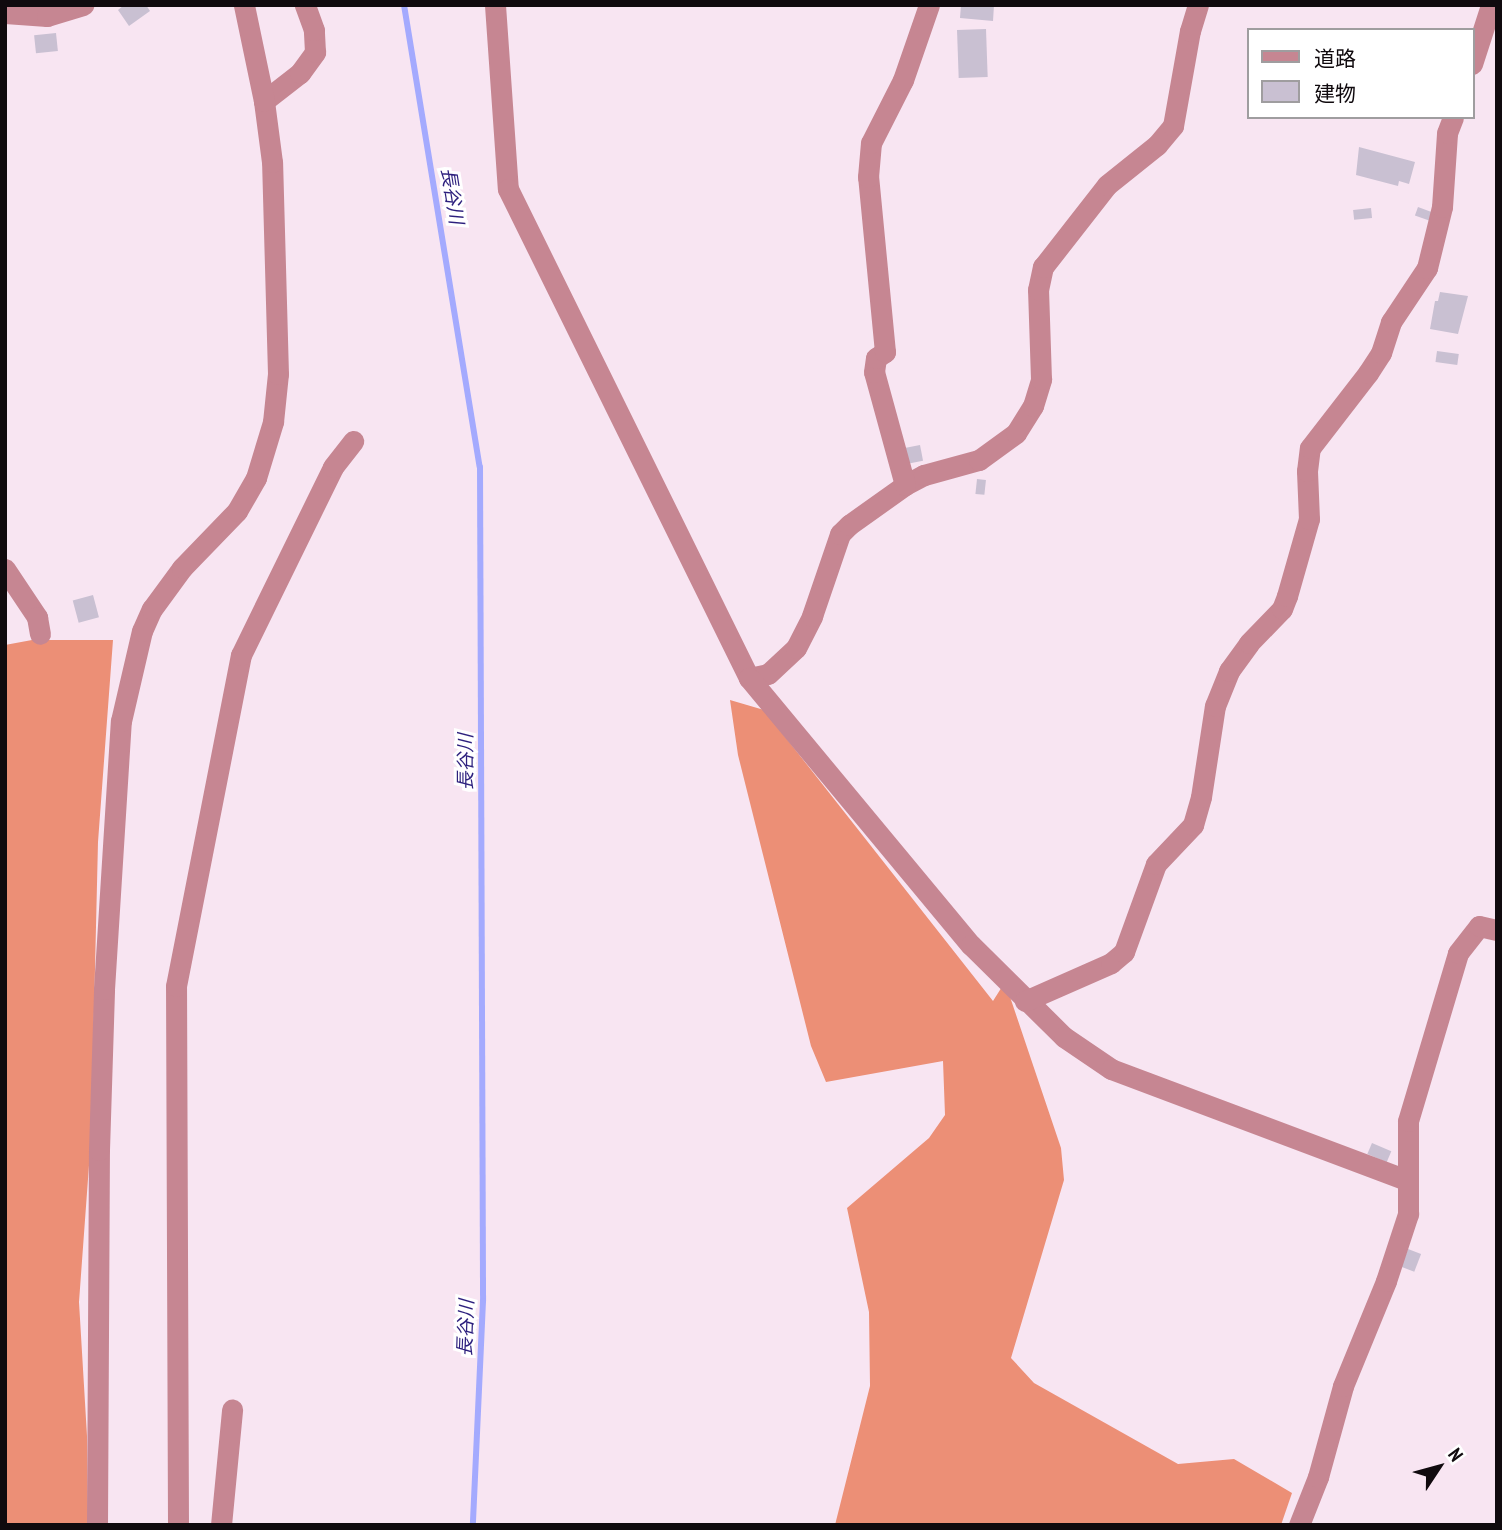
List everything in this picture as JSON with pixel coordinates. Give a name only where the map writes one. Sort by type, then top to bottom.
[{"type":"street","points":[[5,13],[47,16],[83,5]]},
{"type":"street","points":[[97,1525],[103,1016],[121,721],[142,631],[152,609],[182,568],[237,511],[256,478],[273,422],[278,374],[272,162],[264,102],[244,5]]},
{"type":"street","points":[[264,102],[300,73],[315,52],[314,30],[305,5]]},
{"type":"street","points":[[495,5],[508,189],[749,678],[971,945],[1064,1037],[1111,1069],[1407,1180]]},
{"type":"street","points":[[905,485],[874,372],[876,358],[885,352],[868,177],[872,143],[903,80],[929,5]]},
{"type":"street","points":[[749,678],[768,674],[796,648],[812,616],[839,534],[905,485],[924,475],[979,460],[1016,433],[1033,406],[1041,379],[1038,290],[1042,267],[1107,185],[1157,145],[1173,126],[1190,31],[1198,5]]},
{"type":"street","points":[[1474,58],[1491,5]]},
{"type":"street","points":[[1025,1000],[1111,963],[1124,952],[1156,864],[1192,825],[1201,797],[1215,706],[1229,671],[1249,643],[1282,609],[1287,596],[1309,519],[1307,471],[1310,449],[1381,353],[1391,322],[1427,268],[1442,207],[1447,133],[1451,119]]},
{"type":"street","points":[[178,1525],[176,986],[241,655],[333,467],[353,441]]},
{"type":"street","points":[[5,569],[37,617],[40,634]]},
{"type":"street","points":[[1298,1525],[1318,1476],[1343,1385],[1386,1281],[1408,1214],[1408,1121],[1458,953],[1479,926],[1497,930]]},
{"type":"street","points":[[221,1525],[232,1410]]},
{"type":"shaded area","points":[[32,640],[113,640],[98,842],[91,1138],[79,1302],[87,1436],[88,1525],[5,1525],[5,645]]},
{"type":"shaded area","points":[[730,700],[764,710],[993,1001],[1005,982],[1061,1148],[1064,1180],[1011,1358],[1034,1383],[1178,1464],[1234,1459],[1292,1493],[1281,1525],[835,1525],[870,1386],[869,1312],[847,1208],[929,1138],[945,1115],[943,1061],[826,1082],[811,1046],[738,755]]},
{"type":"building","points":[[124,5],[146,5],[150,11],[129,26],[118,10]]},
{"type":"building","points":[[961,5],[994,5],[993,21],[960,18]]},
{"type":"building","points":[[986,29],[988,77],[959,78],[957,30]]},
{"type":"building","points":[[56,33],[58,51],[36,53],[34,35]]},
{"type":"building","points":[[1359,147],[1415,162],[1409,184],[1399,181],[1398,186],[1356,175]]},
{"type":"building","points":[[1418,207],[1432,212],[1429,221],[1415,215]]},
{"type":"building","points":[[1371,208],[1372,218],[1354,220],[1353,210]]},
{"type":"building","points":[[1440,292],[1468,296],[1458,334],[1430,329],[1435,301],[1438,301]]},
{"type":"building","points":[[1437,351],[1459,354],[1457,365],[1435,362]]},
{"type":"building","points":[[920,445],[923,461],[906,464],[903,448]]},
{"type":"building","points":[[977,479],[986,480],[984,495],[975,494]]},
{"type":"building","points":[[93,595],[99,617],[79,623],[73,600]]},
{"type":"building","points":[[1372,1143],[1391,1151],[1387,1162],[1367,1154]]},
{"type":"building","points":[[1408,1249],[1421,1254],[1414,1272],[1401,1267]]},
{"type":"waterway","name":"長谷川","points":[[404,5],[480,467],[483,1301],[473,1525]]}]
